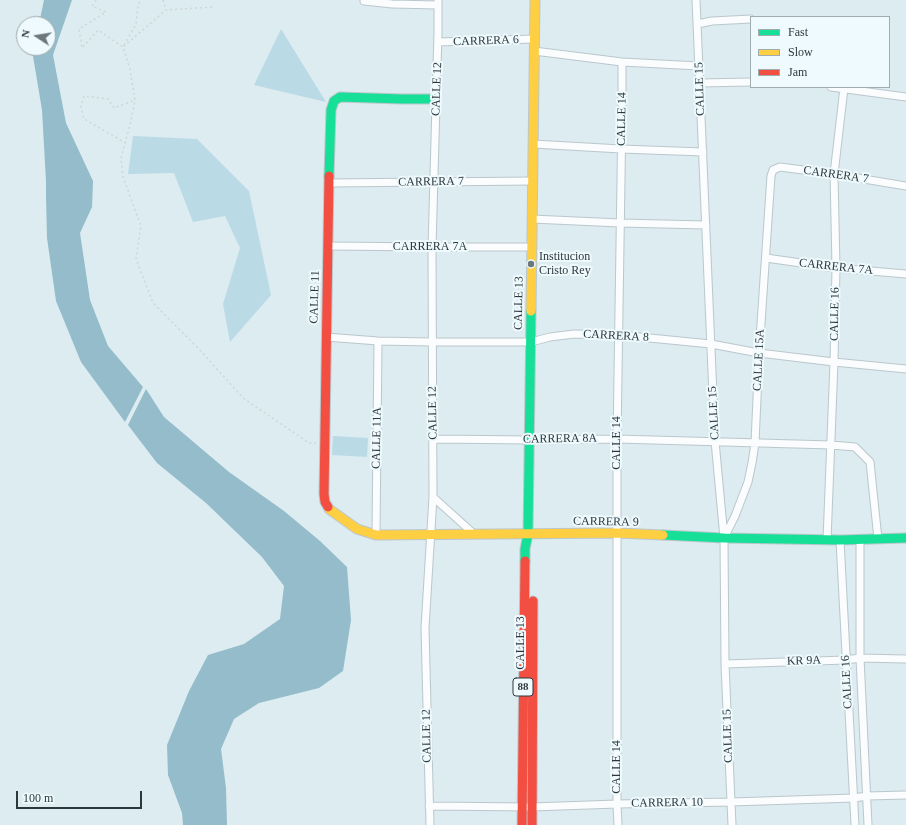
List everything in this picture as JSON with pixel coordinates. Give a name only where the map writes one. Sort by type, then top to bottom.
[{"type":"main road","name":"CALLE 13","points":[[522,825],[525,549],[528,534],[530,440],[535,0]]},
{"type":"main road","name":"CALLE 11","points":[[324,494],[328,183],[331,110],[334,101],[340,97],[436,99]]},
{"type":"main road","name":"CARRERA 9","points":[[324,494],[325,502],[329,509],[357,529],[376,536],[617,534],[827,540],[906,538]]},
{"type":"main road","name":"CALLE 13","points":[[528,534],[534,549],[532,825]]},
{"type":"street","name":"CALLE 15","points":[[696,0],[715,441],[724,538],[725,664],[732,825]]},
{"type":"street","points":[[364,1],[392,4],[438,2]]},
{"type":"street","name":"CALLE 12","points":[[430,825],[428,806],[425,628],[433,497],[432,248],[438,2]]},
{"type":"street","points":[[697,24],[712,21],[750,20]]},
{"type":"street","name":"CARRERA 6","points":[[438,42],[534,40]]},
{"type":"street","points":[[534,51],[622,62],[699,66]]},
{"type":"street","name":"CALLE 14","points":[[618,825],[617,439],[622,62]]},
{"type":"street","points":[[700,83],[750,82]]},
{"type":"street","points":[[844,88],[906,97]]},
{"type":"street","name":"CALLE 16","points":[[827,540],[836,268],[834,174],[844,88]]},
{"type":"street","points":[[533,144],[703,152]]},
{"type":"street","name":"CARRERA 7","points":[[771,176],[773,170],[780,167],[906,186]]},
{"type":"street","name":"CALLE 15A","points":[[724,538],[735,516],[748,482],[756,443],[759,354],[771,176]]},
{"type":"street","name":"CARRERA 7","points":[[328,183],[532,181]]},
{"type":"street","points":[[532,219],[706,225]]},
{"type":"street","name":"CARRERA 7A","points":[[328,246],[432,248],[532,247]]},
{"type":"street","name":"CARRERA 7A","points":[[766,258],[836,268],[906,274]]},
{"type":"street","name":"CARRERA 8","points":[[326,337],[378,341],[531,342],[550,337],[574,334],[619,335],[711,344],[759,354],[906,369]]},
{"type":"street","name":"CALLE 11A","points":[[376,536],[378,341]]},
{"type":"street","name":"CARRERA 8A","points":[[433,439],[617,439],[715,441],[855,447],[870,462],[878,539]]},
{"type":"street","points":[[433,497],[474,534]]},
{"type":"street","name":"CALLE 16","points":[[840,540],[855,825]]},
{"type":"street","name":"CALLE 16","points":[[860,540],[860,658],[868,825]]},
{"type":"street","name":"KR 9A","points":[[725,664],[846,660],[860,658],[906,659]]},
{"type":"street","name":"CARRERA 10","points":[[428,806],[532,807],[731,802],[906,795]]},
{"type":"path","points":[[96,0],[92,6],[106,12],[79,29],[82,48],[98,30],[123,47],[130,70],[135,100],[122,158],[122,177],[141,226],[136,259],[153,303],[199,349],[242,398],[309,443],[325,444]]},
{"type":"path","points":[[123,47],[136,24],[140,0]]},
{"type":"path","points":[[164,0],[166,10]]},
{"type":"path","points":[[123,47],[166,10],[212,7]]},
{"type":"path","points":[[126,142],[84,119],[81,108],[84,96],[108,100],[114,108],[135,100]]},
{"type":"shaded area","points":[[44,0],[72,0],[56,46],[56,16],[41,16]]},
{"type":"shaded area","points":[[281,29],[326,102],[254,85]]},
{"type":"shaded area","points":[[33,56],[53,56],[66,123],[93,181],[92,207],[80,233],[90,300],[108,346],[143,387],[125,422],[81,362],[56,301],[47,238],[46,181],[42,110]]},
{"type":"shaded area","points":[[133,136],[197,139],[249,191],[271,295],[230,342],[223,304],[240,248],[225,216],[193,222],[174,173],[128,174]]},
{"type":"shaded area","points":[[146,389],[164,417],[229,472],[284,511],[320,541],[347,567],[351,620],[343,671],[319,688],[259,703],[234,719],[221,749],[226,788],[227,825],[183,825],[182,813],[168,775],[167,745],[189,691],[208,655],[244,644],[280,619],[284,586],[262,557],[206,503],[157,463],[128,425]]},
{"type":"shaded area","points":[[333,436],[368,438],[367,457],[332,455]]},
{"type":"traffic: fast","points":[[329,176],[331,110],[334,101],[340,97],[436,99]]},
{"type":"traffic: fast","points":[[525,561],[525,549],[528,534],[531,311]]},
{"type":"traffic: fast","points":[[663,535],[724,538],[840,540],[906,538]]},
{"type":"traffic: slow","points":[[531,311],[535,0]]},
{"type":"traffic: slow","points":[[328,507],[357,529],[376,535],[617,533],[663,535]]},
{"type":"traffic: jam","points":[[328,507],[325,502],[324,494],[329,176]]},
{"type":"traffic: jam","points":[[522,825],[525,561]]},
{"type":"traffic: jam","points":[[532,825],[533,601]]},
{"type":"place","name":"Institucion Cristo Rey","points":[[531,264]]}]
